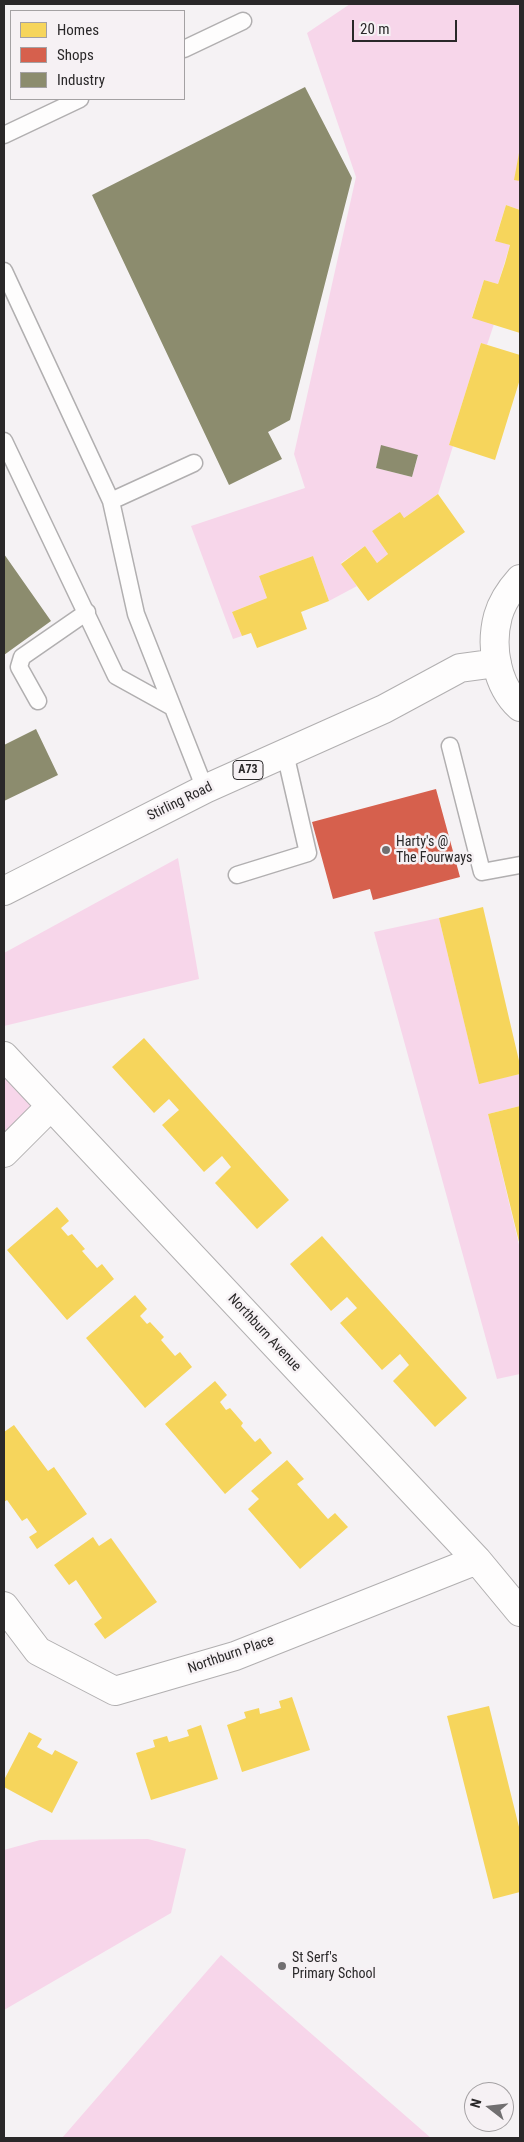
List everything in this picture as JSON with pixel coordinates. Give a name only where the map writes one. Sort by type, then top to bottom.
[{"type":"street","points":[[520,578],[510,590],[499,614],[495,636],[497,663],[503,684],[520,707]]},
{"type":"street","name":"Stirling Road","points":[[4,891],[205,789],[384,709],[460,668],[497,663]]},
{"type":"street","name":"Northburn Avenue","points":[[4,1056],[477,1560],[520,1612]]},
{"type":"street","points":[[4,1153],[51,1106]]},
{"type":"street","name":"Northburn Place","points":[[4,1606],[38,1651],[115,1691],[236,1656],[477,1560]]},
{"type":"lane","points":[[185,49],[244,20]]},
{"type":"lane","points":[[4,135],[78,100]]},
{"type":"lane","points":[[4,271],[111,501],[136,614],[205,789]]},
{"type":"lane","points":[[4,441],[116,676],[172,707]]},
{"type":"lane","points":[[111,501],[194,463]]},
{"type":"lane","points":[[38,701],[19,667],[19,662],[22,657],[86,612]]},
{"type":"lane","points":[[450,746],[482,872],[520,865]]},
{"type":"lane","points":[[237,875],[308,853],[285,753]]},
{"type":"shaded area","points":[[350,4],[520,4],[520,148],[515,179],[520,181],[520,210],[506,205],[495,240],[510,245],[498,284],[484,280],[472,317],[494,324],[487,345],[481,343],[449,445],[453,446],[438,494],[404,518],[389,520],[372,531],[388,554],[377,563],[365,546],[341,563],[357,586],[329,601],[313,556],[259,576],[267,598],[232,612],[242,636],[233,639],[191,526],[305,488],[294,454],[356,177],[307,33]],"holes":[[[382,446],[418,456],[412,477],[376,468]]]},
{"type":"shaded area","points":[[178,858],[199,979],[4,1026],[4,953]]},
{"type":"shaded area","points":[[439,918],[479,1083],[520,1074],[520,1106],[488,1114],[520,1249],[520,1374],[497,1379],[374,932]]},
{"type":"shaded area","points":[[4,1056],[51,1106],[4,1153]]},
{"type":"shaded area","points":[[148,1839],[186,1849],[171,1913],[4,2010],[4,1850],[40,1840]]},
{"type":"shaded area","points":[[221,1955],[431,2138],[62,2138]]},
{"type":"building: Homes","points":[[520,153],[520,181],[514,180]]},
{"type":"building: Homes","points":[[506,205],[520,210],[520,333],[472,318],[484,280],[498,284],[505,263],[510,245],[495,241]]},
{"type":"building: Homes","points":[[481,343],[520,355],[520,379],[495,460],[449,445]]},
{"type":"building: Homes","points":[[438,494],[465,532],[368,601],[341,564],[365,546],[377,563],[388,554],[372,531],[400,512],[404,518]]},
{"type":"building: Homes","points":[[313,556],[329,601],[301,612],[307,629],[257,648],[251,633],[242,636],[232,612],[267,598],[259,576]]},
{"type":"building: Homes","points":[[483,907],[520,1065],[520,1074],[479,1084],[439,918]]},
{"type":"building: Homes","points":[[144,1038],[289,1200],[257,1229],[215,1183],[231,1167],[222,1156],[204,1172],[162,1125],[179,1110],[169,1099],[154,1113],[112,1067]]},
{"type":"building: Homes","points":[[520,1106],[520,1246],[488,1114]]},
{"type":"building: Homes","points":[[57,1207],[69,1221],[61,1228],[68,1236],[72,1234],[85,1249],[82,1251],[97,1268],[102,1264],[114,1279],[67,1320],[7,1250]]},
{"type":"building: Homes","points":[[322,1236],[467,1398],[435,1427],[393,1381],[409,1365],[400,1354],[382,1370],[340,1323],[357,1308],[347,1297],[331,1311],[290,1264]]},
{"type":"building: Homes","points":[[135,1295],[147,1309],[140,1316],[147,1324],[150,1322],[164,1337],[161,1340],[175,1356],[180,1352],[192,1367],[145,1408],[86,1338]]},
{"type":"building: Homes","points":[[215,1381],[227,1395],[220,1402],[226,1410],[230,1408],[243,1423],[241,1426],[255,1442],[260,1438],[272,1453],[225,1494],[165,1424]]},
{"type":"building: Homes","points":[[14,1425],[48,1471],[54,1467],[87,1514],[37,1549],[29,1537],[37,1532],[27,1518],[22,1521],[7,1500],[4,1502],[4,1432]]},
{"type":"building: Homes","points":[[287,1460],[304,1479],[297,1484],[328,1519],[335,1513],[348,1527],[300,1569],[248,1509],[259,1499],[251,1491]]},
{"type":"building: Homes","points":[[93,1537],[99,1546],[111,1538],[157,1602],[105,1639],[94,1624],[102,1618],[76,1580],[69,1585],[54,1565]]},
{"type":"building: Homes","points":[[292,1697],[310,1750],[242,1772],[227,1725],[246,1718],[244,1712],[259,1708],[260,1714],[281,1708],[279,1701]]},
{"type":"building: Homes","points":[[489,1706],[520,1831],[520,1892],[493,1899],[447,1716]]},
{"type":"building: Homes","points":[[201,1725],[218,1779],[151,1800],[136,1753],[155,1747],[153,1740],[167,1736],[169,1742],[189,1736],[187,1730]]},
{"type":"building: Homes","points":[[29,1732],[42,1739],[37,1747],[52,1755],[55,1750],[78,1762],[52,1813],[4,1787],[4,1780]]},
{"type":"building: Shops","name":"Harty's @ The Fourways","points":[[436,789],[460,877],[373,900],[370,889],[333,899],[312,822]]},
{"type":"building: Industry","points":[[305,87],[352,178],[290,420],[268,432],[282,459],[229,485],[92,195]]},
{"type":"building: Industry","points":[[381,445],[418,455],[412,477],[376,468]]},
{"type":"building: Industry","points":[[4,554],[51,621],[4,655]]},
{"type":"building: Industry","points":[[36,729],[58,775],[4,801],[4,745]]},
{"type":"place","name":"Harty's @ The Fourways","points":[[386,850]]},
{"type":"place","name":"St Serf's Primary School","points":[[282,1966]]}]
